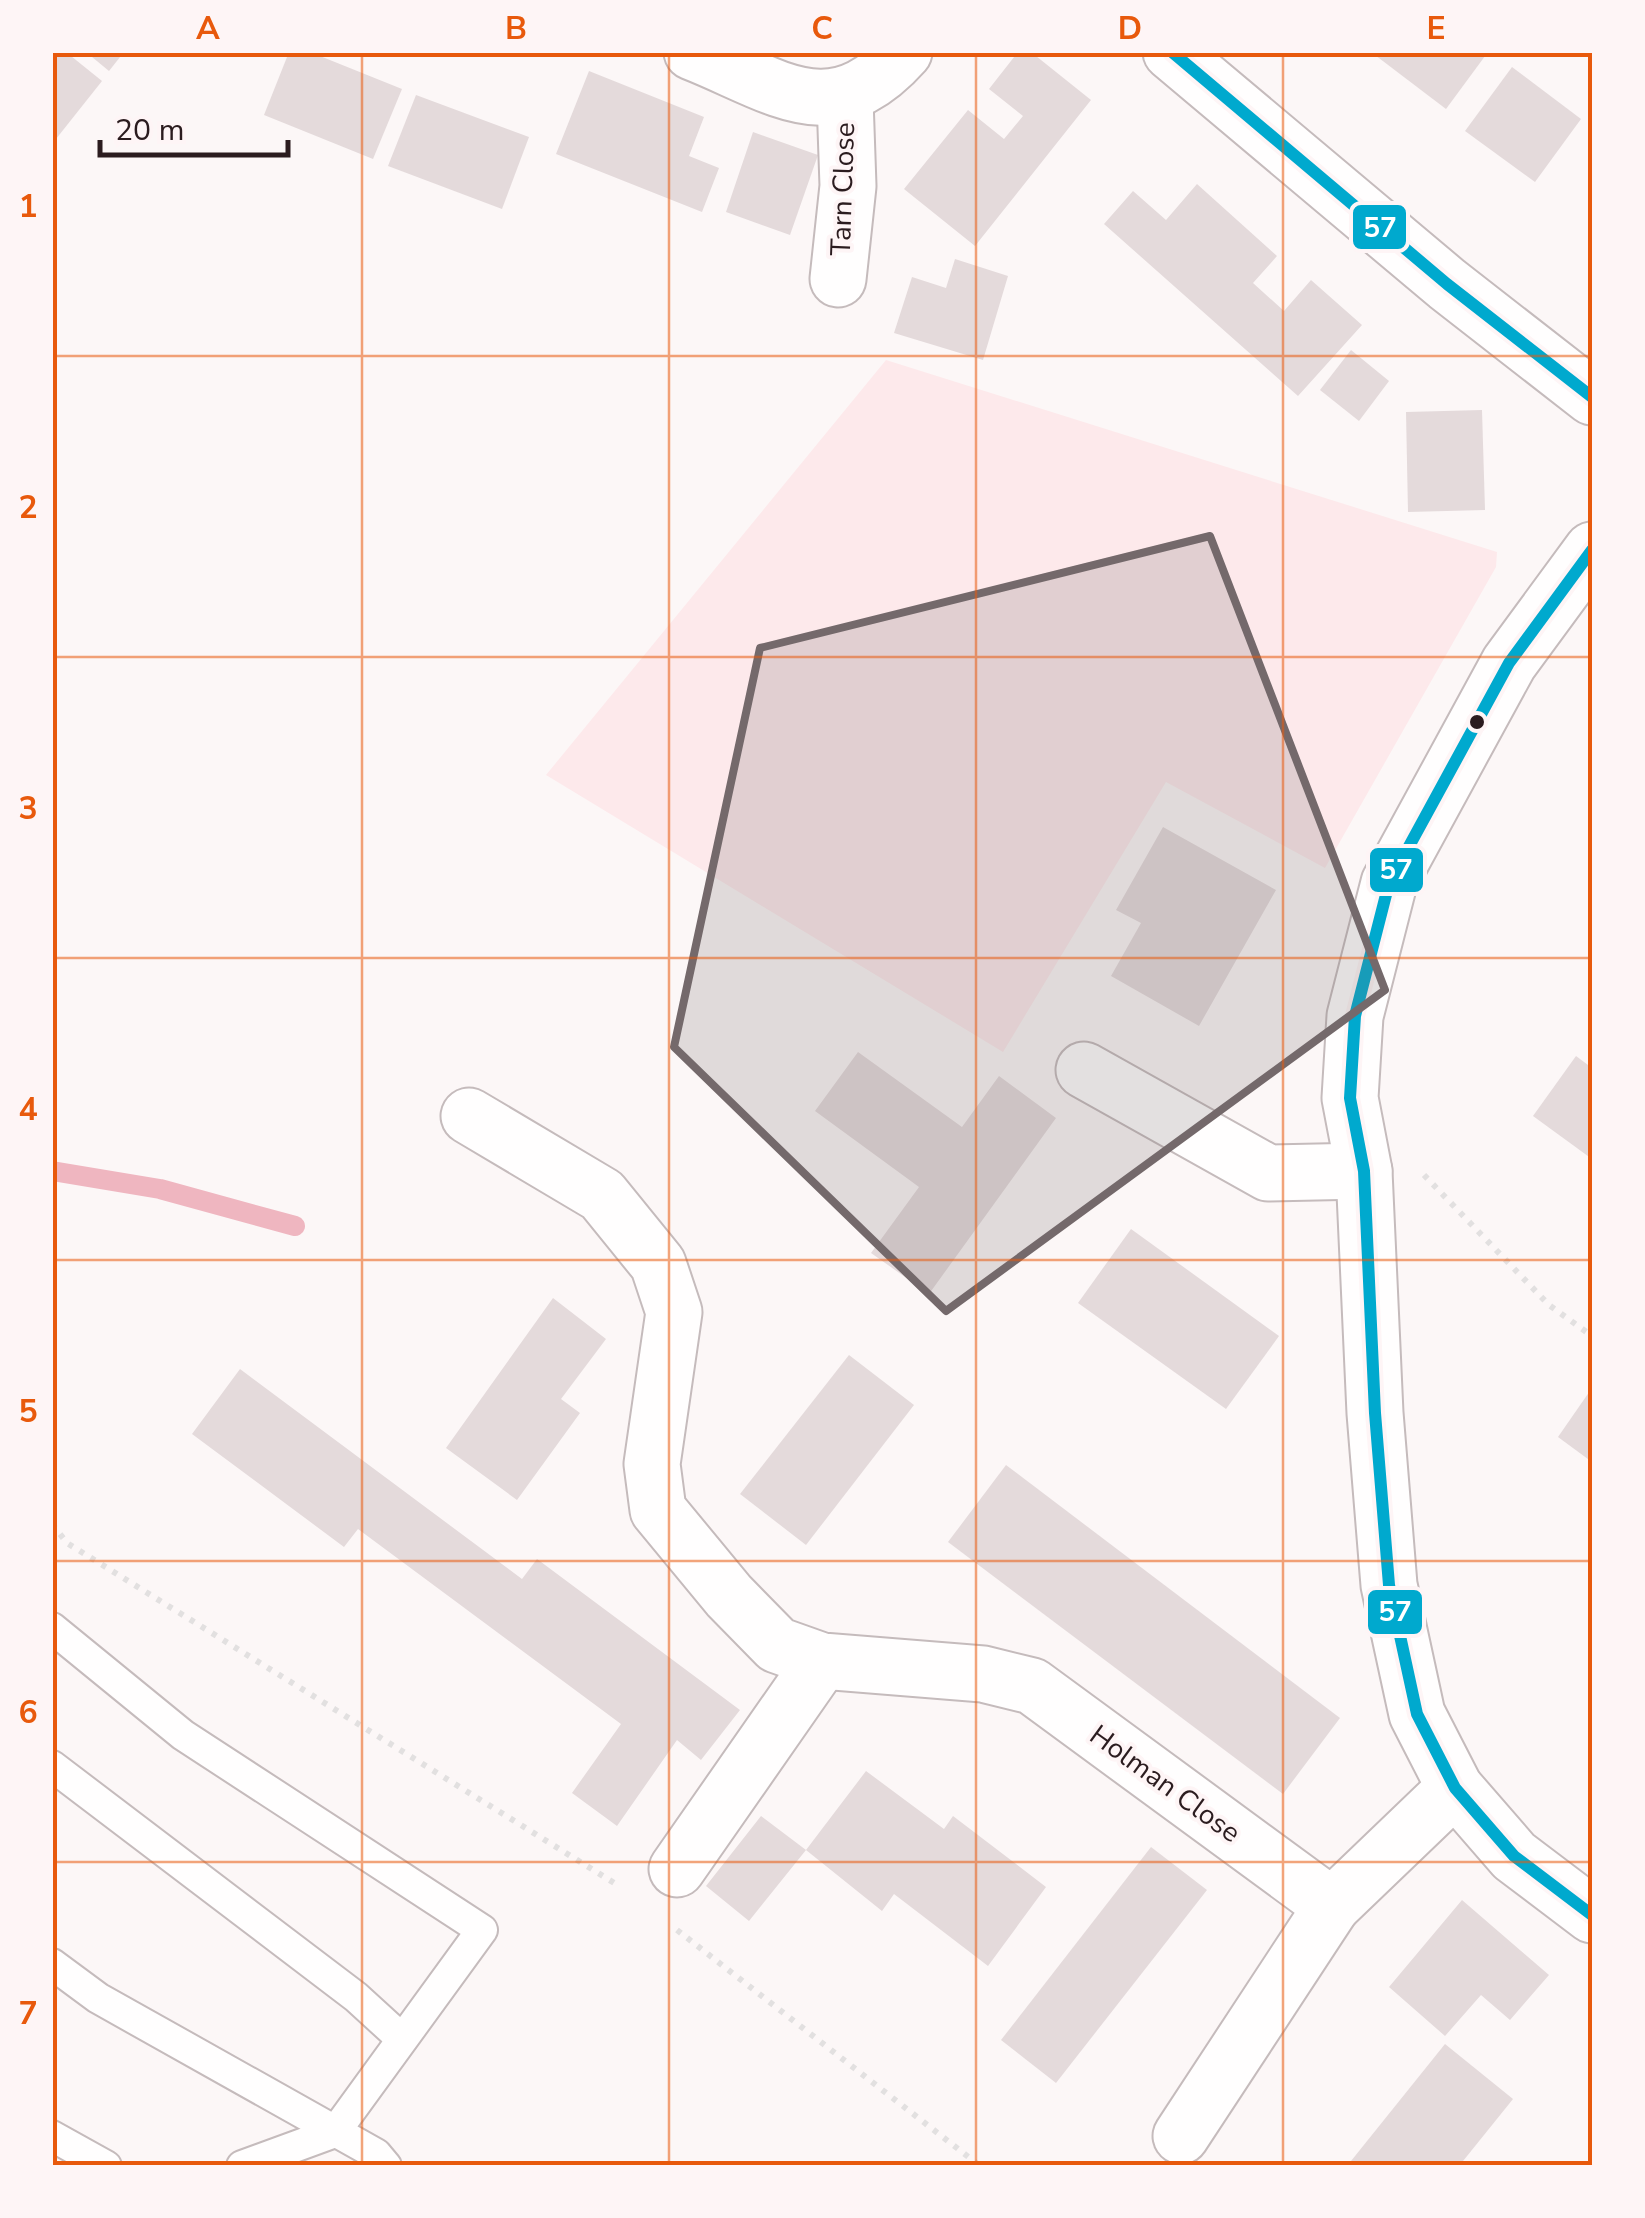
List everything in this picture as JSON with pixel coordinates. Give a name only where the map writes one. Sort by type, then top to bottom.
[{"type":"street","name":"Tarn Close","points":[[692,52],[790,92],[845,99],[870,86],[904,52]]},
{"type":"street","points":[[1171,52],[1375,225],[1592,397]]},
{"type":"street","name":"Tarn Close","points":[[838,279],[848,186],[845,99]]},
{"type":"street","points":[[1592,550],[1509,663],[1389,882],[1355,1016],[1350,1098],[1391,1169],[1375,1413],[1389,1585],[1416,1714],[1454,1788],[1514,1856],[1592,1916]]},
{"type":"street","points":[[1084,1070],[1268,1172],[1391,1169]]},
{"type":"street","name":"Holman Close","points":[[469,1116],[602,1195],[658,1264],[674,1312],[652,1464],[658,1510],[729,1596],[776,1645],[822,1661],[983,1674],[1032,1686],[1332,1906]]},
{"type":"street","points":[[677,1869],[822,1661]]},
{"type":"street","points":[[1181,2136],[1332,1906],[1454,1788]]},
{"type":"lane","points":[[52,1628],[182,1735],[482,1930],[336,2132],[242,2166]]},
{"type":"lane","points":[[52,1766],[356,1997],[402,2039]]},
{"type":"lane","points":[[52,1964],[98,1998],[376,2154],[386,2166]]},
{"type":"lane","points":[[52,2136],[106,2166]]},
{"type":"path","points":[[1391,1169],[1592,1336]]},
{"type":"path","points":[[52,1524],[67,1543],[644,1902],[677,1869]]},
{"type":"path","points":[[677,1869],[647,1906],[980,2166]]},
{"type":"highlighted area","points":[[1210,536],[1385,990],[946,1311],[674,1047],[760,648]]},
{"type":"shaded area","points":[[886,360],[1497,552],[1496,567],[1325,868],[1166,782],[1003,1052],[546,775]]},
{"type":"building","points":[[52,52],[66,52],[102,81],[52,144]]},
{"type":"building","points":[[86,52],[124,52],[109,71]]},
{"type":"building","points":[[289,52],[310,52],[402,89],[373,159],[264,115]]},
{"type":"building","points":[[1018,52],[1031,52],[1091,100],[975,246],[904,189],[968,110],[1004,139],[1023,116],[989,89]]},
{"type":"building","points":[[1371,52],[1488,52],[1446,109]]},
{"type":"building","points":[[1512,67],[1581,119],[1535,182],[1465,131]]},
{"type":"building","points":[[589,71],[704,117],[689,156],[719,168],[702,212],[556,154]]},
{"type":"building","points":[[416,95],[529,137],[502,209],[388,166]]},
{"type":"building","points":[[753,132],[818,155],[790,235],[726,212]]},
{"type":"building","points":[[1197,184],[1277,256],[1253,283],[1284,311],[1311,280],[1362,325],[1298,396],[1104,224],[1133,191],[1166,220]]},
{"type":"building","points":[[955,259],[1008,276],[983,360],[894,333],[912,277],[946,288]]},
{"type":"building","points":[[1351,350],[1389,381],[1359,421],[1320,390]]},
{"type":"building","points":[[1482,410],[1485,510],[1408,512],[1406,412]]},
{"type":"building","points":[[1163,827],[1276,890],[1199,1026],[1111,976],[1141,923],[1116,910]]},
{"type":"building","points":[[858,1052],[962,1127],[999,1076],[1056,1118],[929,1294],[871,1253],[919,1187],[815,1111]]},
{"type":"building","points":[[1576,1056],[1592,1068],[1592,1159],[1533,1116]]},
{"type":"building","points":[[1131,1229],[1279,1336],[1226,1409],[1078,1303]]},
{"type":"building","points":[[553,1298],[606,1339],[561,1399],[580,1413],[517,1500],[446,1448]]},
{"type":"building","points":[[849,1355],[914,1405],[806,1545],[740,1494]]},
{"type":"building","points":[[240,1369],[522,1579],[537,1559],[740,1710],[701,1760],[677,1740],[617,1826],[572,1793],[621,1724],[358,1529],[344,1547],[192,1434]]},
{"type":"building","points":[[1592,1388],[1592,1462],[1558,1437]]},
{"type":"building","points":[[1006,1465],[1340,1718],[1283,1794],[948,1542]]},
{"type":"building","points":[[866,1771],[944,1829],[953,1816],[1046,1887],[988,1966],[894,1894],[882,1911],[806,1850]]},
{"type":"building","points":[[761,1816],[806,1850],[749,1921],[706,1886]]},
{"type":"building","points":[[1151,1847],[1207,1890],[1056,2083],[1001,2040]]},
{"type":"building","points":[[1462,1900],[1549,1975],[1510,2020],[1481,1995],[1445,2036],[1389,1987]]},
{"type":"building","points":[[1445,2044],[1513,2099],[1459,2166],[1347,2166]]},
{"type":"waterway","points":[[52,1171],[160,1189],[295,1226]]},
{"type":"transit line","name":"57","points":[[1172,52],[1447,284],[1592,397]]},
{"type":"transit line","name":"57","points":[[1592,550],[1509,663],[1389,883],[1355,1016],[1350,1098],[1364,1171],[1375,1413],[1389,1585],[1417,1714],[1455,1788],[1514,1856],[1592,1915]]}]
